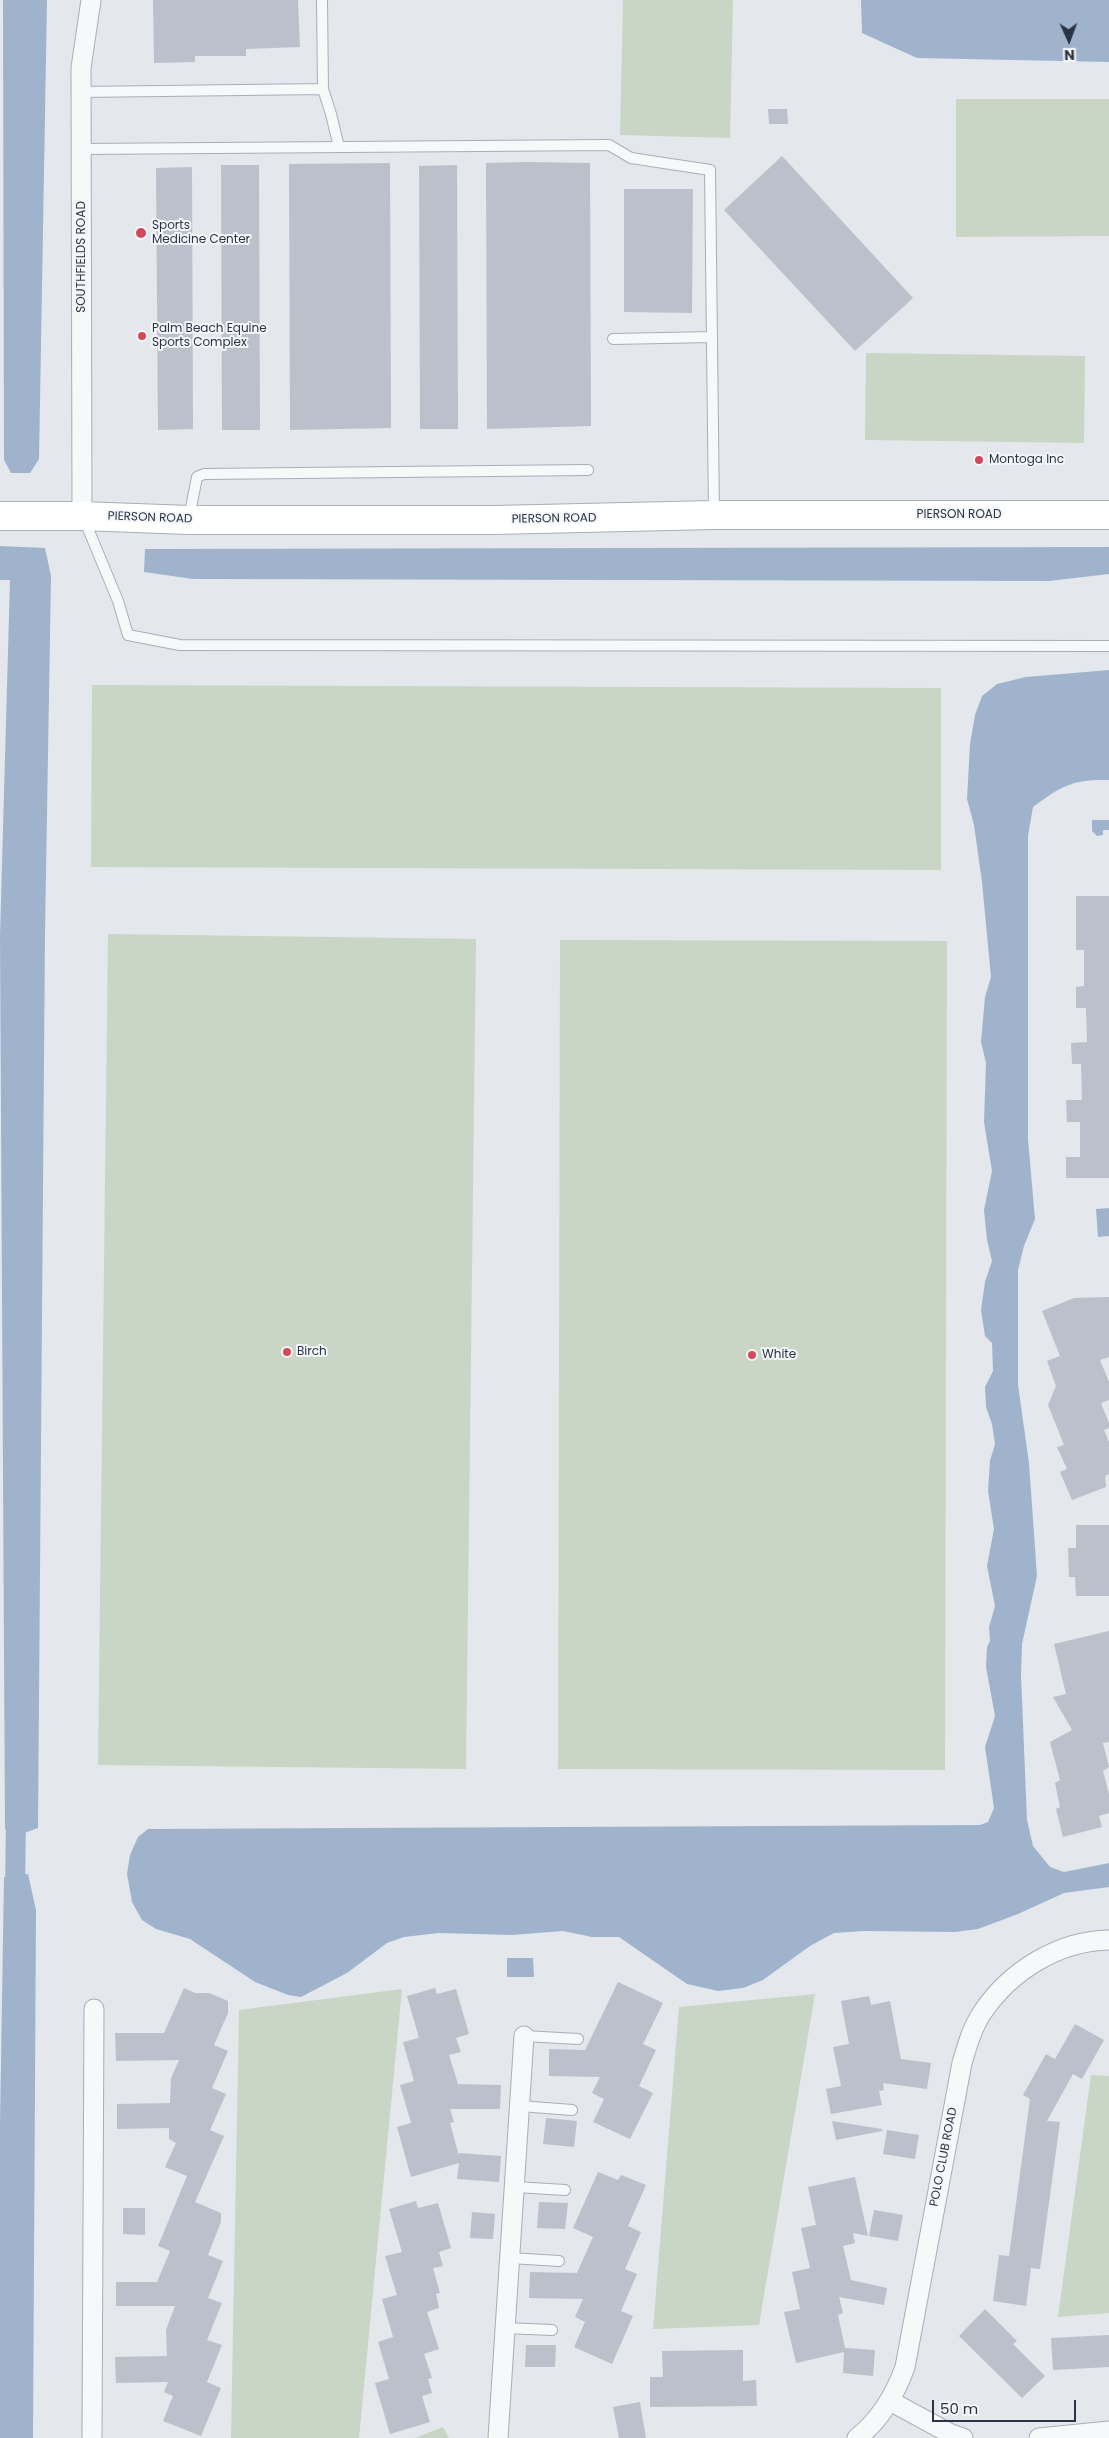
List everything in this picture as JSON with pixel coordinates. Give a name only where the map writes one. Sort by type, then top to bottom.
[{"type":"street","name":"SOUTHFIELDS ROAD","points":[[82,516],[81,68],[91,0]]},
{"type":"street","name":"PIERSON ROAD","points":[[0,516],[82,516],[189,520],[494,520],[714,515],[1109,515]]},
{"type":"street","name":"POLO CLUB ROAD","points":[[857,2438],[872,2424],[890,2400],[905,2367],[962,2063],[970,2038],[982,2014],[998,1993],[1017,1975],[1039,1960],[1063,1949],[1109,1940]]},
{"type":"street","points":[[92,2438],[94,2009]]},
{"type":"street","points":[[498,2438],[524,2036]]},
{"type":"street","points":[[890,2400],[951,2434],[963,2438]]},
{"type":"street","points":[[1039,2438],[1109,2431]]},
{"type":"lane","points":[[322,0],[323,89],[332,114],[339,147]]},
{"type":"lane","points":[[81,92],[323,89]]},
{"type":"lane","points":[[82,149],[609,145],[631,158],[710,170],[714,515]]},
{"type":"lane","points":[[613,339],[712,337]]},
{"type":"lane","points":[[189,520],[196,477],[204,474],[588,470]]},
{"type":"lane","points":[[82,516],[118,601],[128,635],[180,645],[1109,646]]},
{"type":"lane","points":[[524,2036],[578,2039]]},
{"type":"lane","points":[[520,2106],[572,2110]]},
{"type":"lane","points":[[515,2187],[565,2190]]},
{"type":"lane","points":[[510,2258],[559,2261]]},
{"type":"lane","points":[[505,2328],[552,2330]]},
{"type":"green space","points":[[623,0],[733,0],[730,138],[620,135]]},
{"type":"green space","points":[[956,99],[1109,99],[1109,236],[956,237]]},
{"type":"green space","points":[[866,353],[1085,356],[1084,443],[865,440]]},
{"type":"green space","points":[[92,685],[941,688],[941,870],[91,867]]},
{"type":"green space","name":"Birch","points":[[108,934],[476,939],[466,1769],[98,1765]]},
{"type":"green space","name":"White","points":[[560,940],[947,941],[945,1770],[558,1769]]},
{"type":"green space","points":[[402,1989],[359,2438],[231,2438],[239,2010]]},
{"type":"green space","points":[[815,1994],[759,2325],[653,2329],[679,2007]]},
{"type":"green space","points":[[1091,2075],[1109,2076],[1109,2313],[1058,2317]]},
{"type":"green space","points":[[443,2427],[449,2438],[415,2438]]},
{"type":"water","points":[[3,0],[47,0],[39,459],[30,473],[11,473],[4,460]]},
{"type":"water","points":[[861,0],[1109,0],[1109,62],[917,58],[862,33]]},
{"type":"water","points":[[0,546],[45,548],[51,576],[45,932],[38,1828],[16,1836],[5,1829],[0,936],[10,580],[0,580]]},
{"type":"water","points":[[1109,547],[1109,574],[1049,581],[193,579],[144,572],[145,549]]},
{"type":"water","points":[[1109,670],[1109,780],[1086,781],[1068,785],[1043,800],[1033,807],[1028,836],[1028,1139],[1035,1219],[1024,1246],[1018,1270],[1018,1385],[1029,1463],[1037,1576],[1022,1644],[1021,1675],[1027,1820],[1033,1846],[1050,1867],[1064,1872],[1109,1863],[1109,1887],[1064,1893],[1018,1914],[978,1929],[955,1932],[864,1931],[834,1933],[810,1946],[763,1980],[743,1988],[718,1991],[687,1984],[619,1937],[592,1937],[563,1931],[512,1935],[439,1933],[404,1937],[387,1943],[347,1973],[301,1997],[288,1995],[255,1982],[190,1939],[156,1929],[142,1920],[132,1902],[127,1874],[130,1855],[138,1837],[148,1829],[980,1825],[988,1822],[994,1808],[985,1747],[995,1716],[986,1667],[987,1647],[990,1641],[989,1627],[995,1606],[987,1566],[994,1529],[988,1491],[990,1461],[995,1444],[992,1424],[986,1407],[985,1387],[993,1371],[992,1343],[985,1336],[981,1310],[985,1282],[992,1261],[987,1240],[984,1210],[992,1171],[984,1122],[986,1063],[981,1042],[985,997],[991,977],[982,882],[974,825],[967,799],[970,744],[975,715],[982,696],[997,684],[1026,677]]},
{"type":"water","points":[[1092,820],[1109,820],[1109,830],[1103,830],[1103,835],[1097,836],[1092,831]]},
{"type":"water","points":[[1109,1208],[1109,1236],[1098,1237],[1096,1209]]},
{"type":"water","points":[[28,1874],[36,1910],[33,2438],[0,2438],[0,2123],[4,1877]]},
{"type":"water","points":[[507,1958],[533,1958],[534,1977],[507,1977]]},
{"type":"building","points":[[153,0],[298,0],[300,47],[246,49],[246,56],[195,56],[195,62],[154,63]]},
{"type":"building","points":[[768,109],[787,109],[788,124],[769,124]]},
{"type":"building","points":[[782,156],[913,298],[855,351],[724,210]]},
{"type":"building","points":[[390,163],[391,428],[290,430],[289,164]]},
{"type":"building","points":[[486,163],[590,163],[591,426],[487,429]]},
{"type":"building","points":[[221,165],[259,165],[260,430],[222,430]]},
{"type":"building","points":[[457,165],[458,429],[420,429],[419,166]]},
{"type":"building","points":[[192,167],[193,429],[158,430],[156,168]]},
{"type":"building","points":[[624,189],[693,189],[692,313],[624,312]]},
{"type":"building","points":[[1076,896],[1109,896],[1109,1178],[1066,1178],[1066,1157],[1080,1157],[1080,1122],[1067,1122],[1066,1100],[1082,1100],[1081,1064],[1072,1064],[1071,1043],[1087,1042],[1086,1008],[1076,1008],[1076,987],[1084,986],[1084,950],[1076,950]]},
{"type":"building","points":[[1109,1297],[1109,1357],[1100,1360],[1109,1382],[1109,1400],[1101,1403],[1109,1423],[1109,1428],[1104,1430],[1109,1442],[1109,1474],[1105,1476],[1106,1487],[1072,1500],[1060,1472],[1067,1469],[1057,1447],[1064,1445],[1048,1405],[1056,1386],[1047,1361],[1060,1356],[1042,1311],[1074,1298]]},
{"type":"building","points":[[1076,1525],[1109,1525],[1109,1596],[1076,1596],[1075,1577],[1069,1577],[1068,1548],[1076,1548]]},
{"type":"building","points":[[1109,1631],[1109,1742],[1103,1743],[1109,1767],[1103,1771],[1109,1794],[1109,1813],[1099,1816],[1102,1827],[1063,1837],[1056,1809],[1060,1807],[1055,1783],[1060,1780],[1050,1742],[1072,1730],[1053,1697],[1066,1694],[1054,1644]]},
{"type":"building","points":[[618,1982],[663,2003],[643,2044],[656,2050],[639,2086],[653,2093],[630,2139],[593,2122],[604,2099],[592,2093],[600,2077],[549,2076],[549,2049],[585,2050]]},
{"type":"building","points":[[184,1988],[195,1993],[209,1993],[228,2001],[228,2013],[214,2045],[228,2051],[212,2088],[226,2094],[210,2130],[224,2136],[195,2202],[221,2213],[221,2222],[208,2255],[223,2261],[208,2298],[222,2303],[207,2340],[222,2345],[207,2382],[221,2388],[201,2436],[163,2421],[173,2396],[164,2392],[168,2382],[116,2383],[115,2357],[167,2356],[166,2330],[175,2306],[116,2306],[116,2282],[157,2282],[170,2251],[158,2246],[187,2176],[165,2167],[176,2143],[169,2139],[169,2128],[117,2129],[117,2104],[170,2103],[171,2078],[179,2060],[116,2061],[115,2033],[164,2033]]},
{"type":"building","points":[[435,1988],[437,1994],[456,1989],[469,2034],[456,2038],[461,2052],[449,2055],[458,2084],[501,2085],[500,2109],[450,2109],[454,2122],[450,2123],[459,2156],[459,2153],[501,2156],[499,2182],[457,2179],[459,2163],[411,2177],[397,2127],[411,2123],[400,2085],[414,2081],[403,2042],[419,2038],[407,1996]]},
{"type":"building","points":[[869,1996],[871,2005],[890,2001],[901,2059],[931,2063],[927,2089],[883,2083],[884,2090],[879,2091],[882,2105],[831,2114],[826,2089],[841,2086],[833,2047],[849,2044],[841,2001]]},
{"type":"building","points":[[1075,2024],[1104,2040],[1082,2079],[1073,2074],[1047,2121],[1060,2122],[1040,2269],[1031,2268],[1026,2306],[993,2301],[999,2255],[1009,2256],[1030,2099],[1023,2095],[1046,2054],[1055,2059]]},
{"type":"building","points":[[546,2118],[577,2121],[574,2147],[543,2144]]},
{"type":"building","points":[[832,2121],[882,2129],[882,2131],[836,2140]]},
{"type":"building","points":[[887,2130],[919,2135],[915,2159],[883,2154]]},
{"type":"building","points":[[598,2172],[618,2180],[621,2175],[646,2185],[628,2226],[641,2232],[625,2269],[637,2274],[621,2311],[633,2316],[612,2364],[574,2347],[585,2322],[575,2317],[583,2299],[529,2298],[530,2272],[577,2273],[593,2237],[573,2228]]},
{"type":"building","points":[[855,2177],[868,2236],[853,2233],[855,2243],[843,2246],[851,2280],[887,2288],[884,2305],[839,2297],[843,2313],[838,2315],[845,2348],[875,2350],[873,2376],[843,2373],[844,2352],[796,2363],[784,2312],[800,2309],[792,2272],[810,2268],[801,2228],[816,2225],[808,2187]]},
{"type":"building","points":[[416,2201],[418,2208],[438,2203],[451,2248],[439,2252],[443,2266],[433,2268],[440,2293],[436,2294],[439,2308],[427,2312],[439,2349],[424,2354],[432,2378],[428,2379],[432,2393],[422,2396],[430,2422],[390,2434],[375,2383],[389,2379],[378,2342],[393,2337],[382,2299],[397,2295],[385,2256],[402,2252],[389,2209]]},
{"type":"building","points":[[539,2202],[568,2203],[565,2229],[537,2228]]},
{"type":"building","points":[[123,2208],[145,2208],[145,2235],[123,2234]]},
{"type":"building","points":[[874,2210],[903,2215],[898,2241],[869,2236]]},
{"type":"building","points":[[472,2212],[495,2214],[493,2239],[470,2238]]},
{"type":"building","points":[[985,2309],[1017,2341],[1013,2344],[1045,2376],[1022,2398],[959,2336]]},
{"type":"building","points":[[1109,2335],[1109,2367],[1053,2370],[1051,2338]]},
{"type":"building","points":[[526,2345],[556,2345],[555,2367],[525,2367]]},
{"type":"building","points":[[743,2350],[743,2381],[756,2380],[757,2406],[650,2407],[650,2377],[663,2377],[662,2351]]},
{"type":"building","points":[[640,2402],[646,2438],[619,2438],[613,2407]]},
{"type":"waterway","points":[[15,1901],[16,1810]]},
{"type":"place","name":"Sports Medicine Center","points":[[141,233]]},
{"type":"place","name":"Palm Beach Equine Sports Complex","points":[[142,336]]},
{"type":"place","name":"Montoga Inc","points":[[979,460]]},
{"type":"place","name":"Birch","points":[[287,1352]]},
{"type":"place","name":"White","points":[[752,1355]]}]
